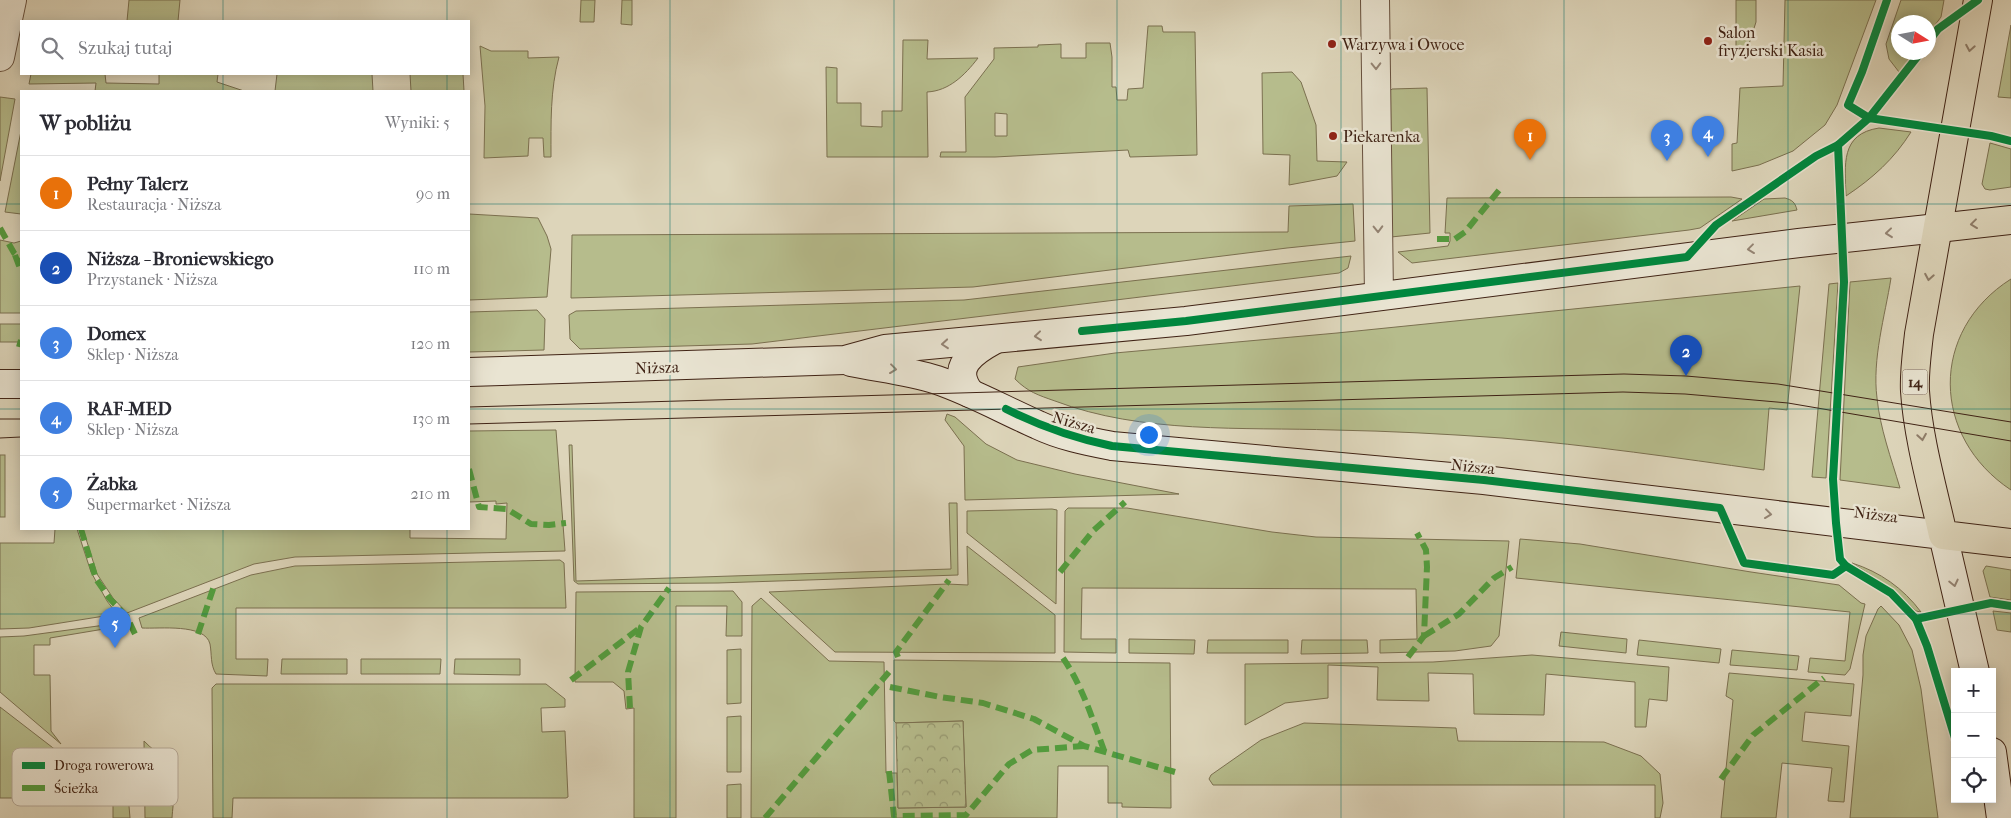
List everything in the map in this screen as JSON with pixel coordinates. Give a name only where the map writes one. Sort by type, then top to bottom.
[{"type":"main road","name":"14","points":[[1943,535],[1926,458],[1915,392],[1915,372],[1978,0]]},
{"type":"main road","points":[[1938,228],[2011,220]]},
{"type":"main road","points":[[1943,535],[2011,543]]},
{"type":"street","points":[[0,56],[12,0]]},
{"type":"street","points":[[1375,0],[1379,296]]},
{"type":"street","name":"Niższa","points":[[845,360],[885,349],[1186,321],[1790,244],[1938,228]]},
{"type":"street","points":[[970,393],[964,385],[962,375],[965,364],[973,352],[994,340]]},
{"type":"street","name":"Niższa","points":[[470,372],[845,360],[902,370],[936,380],[970,393],[1040,426],[1076,438],[1112,446],[1484,480],[1943,535]]},
{"type":"street","points":[[0,384],[20,384]]},
{"type":"street","points":[[1943,535],[1974,668]]},
{"type":"street","points":[[1993,758],[2001,818]]},
{"type":"green space","points":[[129,0],[180,0],[178,20],[127,20]]},
{"type":"green space","points":[[581,0],[595,0],[594,22],[580,22]]},
{"type":"green space","points":[[622,0],[632,0],[632,25],[621,24]]},
{"type":"green space","points":[[1736,0],[1756,0],[1756,22],[1749,44],[1736,52]]},
{"type":"green space","points":[[1785,0],[1876,0],[1837,105],[1825,125],[1793,151],[1759,165],[1732,171],[1732,144],[1737,143],[1740,88],[1783,86]]},
{"type":"green space","points":[[1901,0],[1944,0],[1941,17],[1936,24],[1936,15],[1896,15]]},
{"type":"green space","points":[[2011,25],[2011,98],[1998,97]]},
{"type":"green space","points":[[1148,26],[1162,26],[1163,32],[1195,32],[1197,155],[1130,157],[1128,150],[995,157],[940,157],[941,152],[966,152],[965,97],[994,59],[994,48],[1038,47],[1038,45],[1061,44],[1061,58],[1086,58],[1086,43],[1110,43],[1112,87],[1116,87],[1117,100],[1127,100],[1128,89],[1143,88]],"holes":[[[995,113],[1007,114],[1007,136],[995,136]]]},
{"type":"green space","points":[[1891,29],[1891,60],[1908,60],[1899,72],[1889,59],[1886,44]]},
{"type":"green space","points":[[903,40],[928,40],[927,59],[978,58],[956,81],[942,89],[927,92],[928,157],[827,157],[826,67],[837,68],[837,103],[861,103],[861,126],[882,127],[882,111],[902,111]]},
{"type":"green space","points":[[480,46],[491,51],[528,51],[528,58],[559,57],[551,119],[551,157],[544,157],[543,138],[529,138],[528,156],[484,158],[485,106]]},
{"type":"green space","points":[[1292,72],[1301,82],[1316,125],[1317,161],[1347,162],[1337,176],[1289,185],[1290,155],[1263,154],[1262,73]]},
{"type":"green space","points":[[31,75],[105,75],[106,83],[159,84],[159,75],[218,75],[217,82],[241,90],[95,90],[96,83],[29,84]]},
{"type":"green space","points":[[277,75],[372,75],[373,90],[275,90]]},
{"type":"green space","points":[[410,75],[463,75],[464,90],[411,90]]},
{"type":"green space","points":[[1427,88],[1430,233],[1391,237],[1388,93],[1392,89]]},
{"type":"green space","points":[[0,97],[15,99],[0,181]]},
{"type":"green space","points":[[1879,128],[1911,132],[1882,167],[1846,196],[1846,162],[1851,144],[1866,131]]},
{"type":"green space","points":[[20,136],[20,214],[5,212]]},
{"type":"green space","points":[[1990,143],[2011,149],[2011,187],[1990,190],[1985,189],[1982,184]]},
{"type":"green space","points":[[1731,197],[1742,199],[1700,228],[1689,230],[1412,263],[1398,252],[1448,246],[1450,233],[1445,233],[1447,198]]},
{"type":"green space","points":[[1785,198],[1793,202],[1797,210],[1732,221],[1764,199]]},
{"type":"green space","points":[[1353,204],[1355,241],[973,287],[571,298],[572,235],[1288,232],[1289,206]]},
{"type":"green space","points":[[470,214],[538,218],[551,249],[547,297],[470,300]]},
{"type":"green space","points":[[0,240],[14,243],[20,241],[20,313],[0,313]]},
{"type":"green space","points":[[1351,256],[1348,268],[1339,273],[752,344],[580,349],[570,339],[569,315],[576,311],[964,300]]},
{"type":"green space","points":[[1891,278],[1880,338],[1876,383],[1886,443],[1900,488],[1840,480],[1850,282]]},
{"type":"green space","points":[[2011,279],[2011,490],[1985,468],[1966,442],[1954,414],[1950,384],[1954,355],[1965,326],[1984,301]]},
{"type":"green space","points":[[1838,283],[1826,478],[1812,477],[1829,284]]},
{"type":"green space","points":[[1800,286],[1787,410],[1769,408],[1764,470],[1601,448],[1502,438],[1397,432],[1193,427],[1157,424],[1088,412],[1038,395],[1015,379],[1018,367],[1115,353],[1337,333]]},
{"type":"green space","points":[[537,310],[545,319],[544,350],[470,352],[470,312]]},
{"type":"green space","points":[[0,324],[20,324],[20,342],[0,342]]},
{"type":"green space","points":[[947,414],[955,417],[986,444],[1017,460],[1075,474],[1179,494],[965,500],[964,446],[945,420]]},
{"type":"green space","points":[[556,430],[565,551],[295,557],[254,564],[127,613],[113,598],[97,574],[83,530],[410,530],[410,538],[506,539],[507,503],[496,504],[496,501],[470,502],[470,431]]},
{"type":"green space","points":[[569,445],[572,445],[576,581],[951,569],[949,503],[957,503],[958,575],[718,583],[578,584],[574,581]]},
{"type":"green space","points":[[0,455],[5,455],[5,517],[0,517]]},
{"type":"green space","points":[[1068,508],[1127,508],[1272,532],[1316,537],[1509,541],[1499,636],[1491,646],[1455,651],[1380,653],[1380,640],[1417,639],[1416,589],[1082,588],[1081,639],[1116,639],[1116,653],[1064,652],[1065,511]]},
{"type":"green space","points":[[1057,510],[1056,604],[967,533],[967,511]]},
{"type":"green space","points":[[55,530],[77,530],[91,572],[107,601],[117,614],[29,628],[0,629],[0,543],[54,543]]},
{"type":"green space","points":[[1520,539],[1580,544],[1839,585],[1861,603],[1865,604],[1850,669],[1845,675],[1808,672],[1810,658],[1845,661],[1850,612],[1516,578]]},
{"type":"green space","points":[[967,546],[1055,615],[1055,653],[835,652],[769,592],[947,584],[968,585]]},
{"type":"green space","points":[[560,560],[564,563],[566,608],[236,608],[236,659],[268,659],[267,676],[216,674],[212,663],[210,644],[206,637],[200,633],[180,628],[142,628],[139,618],[251,575],[295,566]]},
{"type":"green space","points":[[1852,563],[1872,571],[1899,588],[1921,612],[1916,611],[1896,591]]},
{"type":"green space","points":[[1986,566],[2011,570],[2011,600],[1990,597],[1983,571]]},
{"type":"green space","points":[[733,591],[742,602],[742,636],[726,636],[727,606],[676,606],[676,818],[634,818],[634,708],[626,709],[624,691],[613,682],[575,682],[576,592]]},
{"type":"green space","points":[[761,598],[829,661],[884,662],[886,773],[897,773],[898,808],[966,807],[963,721],[896,723],[894,721],[894,660],[1170,663],[1171,808],[1122,807],[1122,803],[1108,803],[1108,766],[1058,766],[1057,818],[751,818],[752,606]]},
{"type":"green space","points":[[1881,606],[1899,625],[1912,650],[1921,689],[1938,818],[1850,818],[1863,675],[1863,655],[1866,636]]},
{"type":"green space","points":[[1993,611],[2011,613],[2011,632],[1997,630]]},
{"type":"green space","points":[[120,623],[122,626],[50,638],[50,645],[34,645],[34,675],[50,675],[51,731],[61,744],[0,692],[0,637],[24,636]]},
{"type":"green space","points":[[1561,632],[1627,639],[1626,653],[1559,646]]},
{"type":"green space","points":[[1129,639],[1195,640],[1194,654],[1129,653]]},
{"type":"green space","points":[[1208,640],[1288,640],[1288,653],[1207,653]]},
{"type":"green space","points":[[1302,640],[1367,640],[1368,653],[1301,654]]},
{"type":"green space","points":[[1639,640],[1721,649],[1719,663],[1637,655]]},
{"type":"green space","points":[[741,649],[741,703],[727,704],[727,650]]},
{"type":"green space","points":[[1732,650],[1799,656],[1797,670],[1730,665]]},
{"type":"green space","points":[[1532,655],[1669,667],[1667,701],[1649,699],[1646,727],[1635,727],[1635,682],[1546,674],[1544,715],[1474,714],[1473,674],[1428,673],[1429,701],[1377,700],[1378,667],[1328,665],[1328,698],[1285,703],[1245,725],[1245,664],[1433,662]]},
{"type":"green space","points":[[282,659],[347,659],[347,674],[281,674]]},
{"type":"green space","points":[[361,659],[441,659],[440,674],[361,674]]},
{"type":"green space","points":[[455,659],[520,659],[520,675],[454,674]]},
{"type":"green space","points":[[1729,673],[1854,684],[1851,716],[1805,712],[1802,741],[1849,746],[1844,802],[1828,801],[1832,768],[1782,763],[1776,818],[1721,818],[1733,700],[1726,696]]},
{"type":"green space","points":[[216,684],[546,684],[565,699],[565,707],[541,708],[542,732],[565,731],[568,797],[233,798],[232,818],[213,818],[212,688]]},
{"type":"green space","points":[[0,707],[53,748],[12,748],[12,798],[0,798]]},
{"type":"green space","points":[[741,716],[741,772],[727,772],[727,717]]},
{"type":"green space","points":[[963,721],[966,807],[898,808],[896,723]]},
{"type":"green space","points":[[1304,723],[1456,728],[1458,741],[1604,742],[1641,756],[1660,774],[1663,803],[1660,818],[1655,818],[1655,785],[1213,785],[1209,779],[1211,775],[1261,740]]},
{"type":"green space","points":[[144,741],[151,748],[144,748]]},
{"type":"green space","points":[[741,784],[741,818],[727,818],[727,785]]},
{"type":"green space","points":[[113,806],[129,806],[130,818],[113,818]]},
{"type":"green space","points":[[145,806],[173,806],[172,818],[145,818]]},
{"type":"tram line","points":[[470,407],[1624,374],[1686,376],[1778,384],[2011,422]]},
{"type":"tram line","points":[[470,424],[1623,392],[1685,394],[1788,403],[2011,441]]},
{"type":"tram line","points":[[0,419],[20,419]]},
{"type":"tram line","points":[[0,438],[20,437]]},
{"type":"marked path","points":[[1437,239],[1455,239],[1465,232],[1500,189]]},
{"type":"marked path","points":[[0,228],[14,253],[20,259]]},
{"type":"marked path","points":[[15,255],[20,268]]},
{"type":"marked path","points":[[470,473],[479,507],[507,509],[531,524],[549,525],[566,523]]},
{"type":"marked path","points":[[1060,572],[1093,531],[1125,502]]},
{"type":"marked path","points":[[81,530],[96,579],[110,599],[127,617],[135,634]]},
{"type":"marked path","points":[[1408,657],[1424,636],[1426,550],[1417,533]]},
{"type":"marked path","points":[[1424,636],[1459,614],[1494,578],[1512,567]]},
{"type":"marked path","points":[[898,657],[896,652],[949,580]]},
{"type":"marked path","points":[[198,634],[215,583]]},
{"type":"marked path","points":[[630,708],[628,672],[641,627],[669,588]]},
{"type":"marked path","points":[[571,680],[641,627]]},
{"type":"marked path","points":[[1063,658],[1082,692],[1105,753]]},
{"type":"marked path","points":[[765,818],[889,672]]},
{"type":"marked path","points":[[1721,779],[1753,735],[1824,678]]},
{"type":"marked path","points":[[890,687],[983,703],[1034,719],[1084,746],[1175,772]]},
{"type":"marked path","points":[[889,771],[894,816],[966,815],[1009,764],[1032,750],[1084,746]]},
{"type":"cycle path","points":[[1887,0],[1862,72],[1848,105],[1869,118],[1915,60]]},
{"type":"cycle path","points":[[1936,32],[1978,0]]},
{"type":"cycle path","points":[[2011,141],[1991,136],[1869,118],[1838,145],[1844,282],[1833,479],[1840,559],[1846,566],[1891,593],[1916,619],[1991,603],[2011,606]]},
{"type":"cycle path","points":[[1082,331],[1186,321],[1687,257],[1716,225],[1816,156],[1838,145]]},
{"type":"cycle path","points":[[1006,409],[1058,431],[1112,446],[1484,480],[1720,508],[1744,563],[1833,575],[1846,566]]},
{"type":"cycle path","points":[[1916,619],[1927,646],[1951,725]]},
{"type":"place","name":"Salon fryzjerski Kasia","points":[[1708,41]]},
{"type":"place","name":"Warzywa i Owoce","points":[[1332,44]]},
{"type":"place","name":"Piekarenka","points":[[1333,136]]},
{"type":"place","name":"RAF-MED","points":[[1708,157]]},
{"type":"place","name":"Pełny Talerz","points":[[1530,160]]},
{"type":"place","name":"Domex","points":[[1667,161]]},
{"type":"place","name":"Niższa - Broniewskiego","points":[[1686,376]]},
{"type":"place","name":"Żabka","points":[[115,648]]}]
